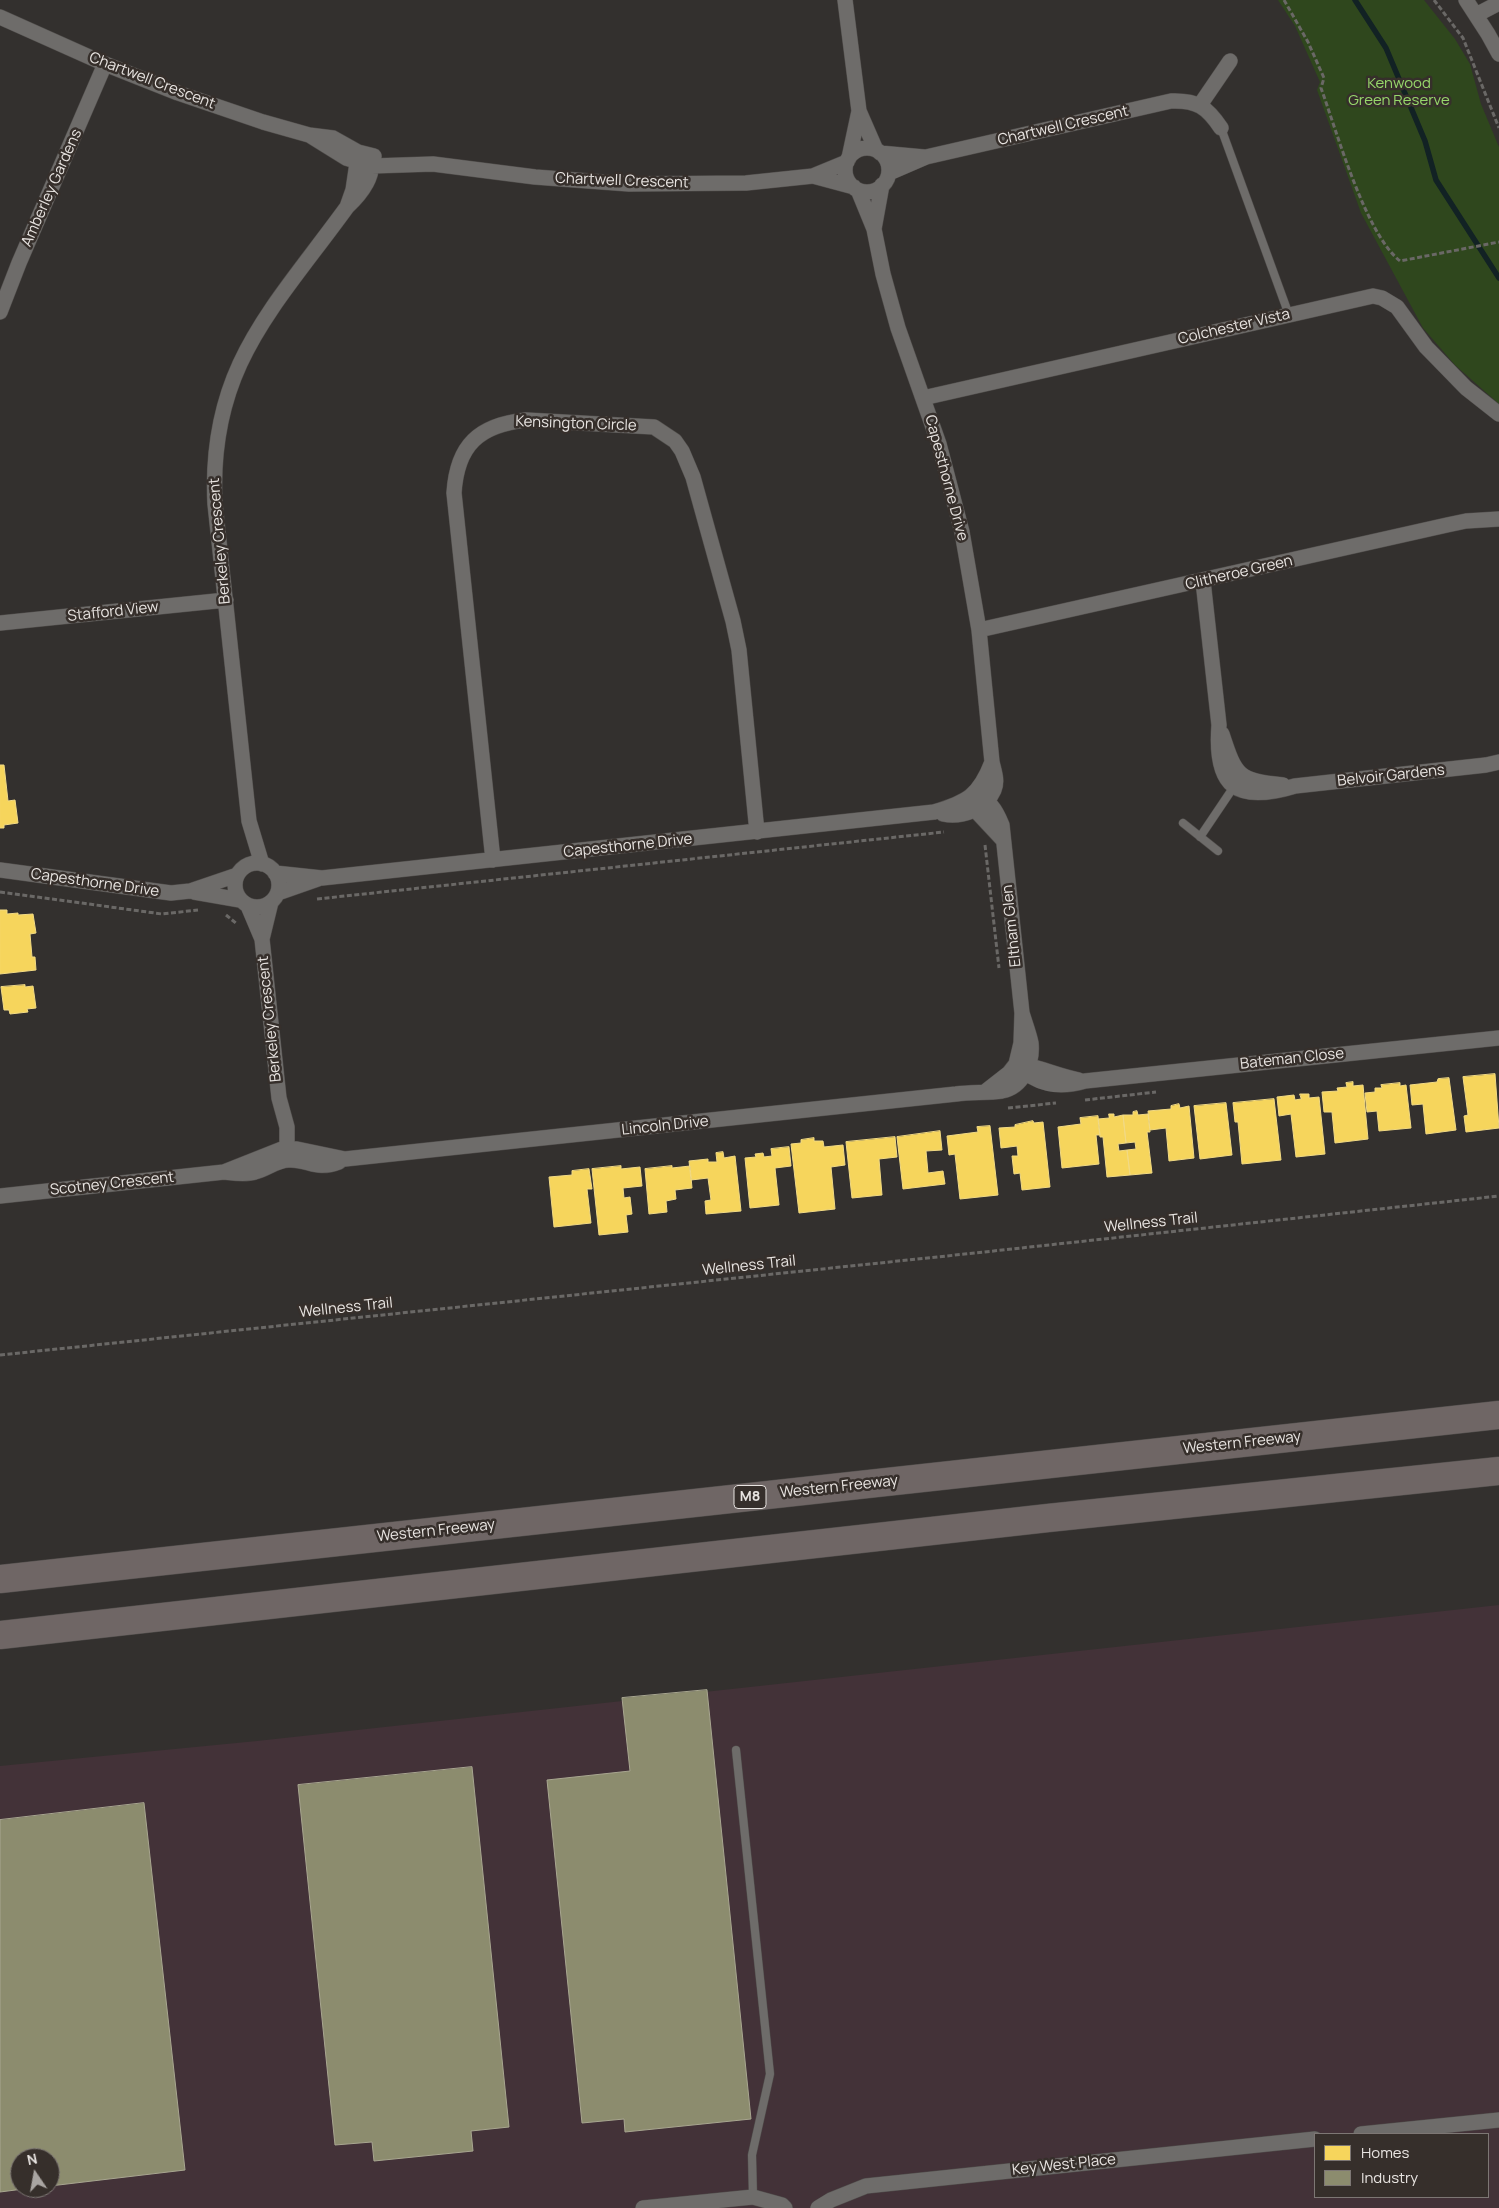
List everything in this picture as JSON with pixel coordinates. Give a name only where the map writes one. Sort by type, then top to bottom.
[{"type":"highway","name":"Western Freeway","points":[[0,1579],[1499,1415]]},
{"type":"highway","points":[[0,1635],[1048,1518],[1499,1471]]},
{"type":"street","points":[[845,0],[859,111],[878,151],[887,162],[885,179],[871,191],[856,188],[846,176],[859,111]]},
{"type":"street","points":[[1466,0],[1499,54]]},
{"type":"street","points":[[1476,15],[1499,3]]},
{"type":"street","name":"Chartwell Crescent","points":[[0,17],[105,64],[188,96],[309,134],[346,158],[365,162],[413,156],[421,157],[433,164],[534,177],[628,184],[746,183],[813,176],[848,160]]},
{"type":"street","points":[[1221,128],[1211,113],[1200,105],[1230,61]]},
{"type":"street","name":"Amberley Gardens","points":[[0,312],[19,263],[105,64]]},
{"type":"street","name":"Chartwell Crescent","points":[[885,179],[926,157],[1171,101],[1187,100],[1200,105]]},
{"type":"street","points":[[848,160],[864,148],[878,151]]},
{"type":"street","name":"Chartwell Crescent","points":[[878,151],[926,157]]},
{"type":"street","name":"Berkeley Crescent","points":[[241,871],[249,821],[214,474],[217,438],[225,400],[237,368],[255,333],[279,296],[347,207],[365,162]]},
{"type":"street","name":"Chartwell Crescent","points":[[813,176],[856,188]]},
{"type":"street","name":"Capesthorne Drive","points":[[874,229],[885,179]]},
{"type":"street","name":"Capesthorne Drive","points":[[274,897],[322,878],[934,812],[966,801],[979,802],[982,785],[992,762],[979,630],[962,532],[954,495],[939,444],[890,298],[874,229],[856,188]]},
{"type":"street","name":"Colchester Vista","points":[[923,398],[1357,298],[1373,296],[1382,298],[1397,308],[1426,347],[1466,388],[1499,414]]},
{"type":"street","name":"Kensington Circle","points":[[493,860],[454,493],[456,470],[463,454],[474,439],[506,422],[654,427],[666,433],[682,451],[693,477],[733,621],[739,650],[757,832]]},
{"type":"street","name":"Clitheroe Green","points":[[979,630],[1447,525],[1499,519]]},
{"type":"street","points":[[1203,581],[1219,725],[1238,781]]},
{"type":"street","name":"Stafford View","points":[[0,624],[226,600]]},
{"type":"street","name":"Belvoir Gardens","points":[[1238,781],[1295,786],[1495,764]]},
{"type":"street","name":"Eltham Glen","points":[[979,802],[1003,840],[1022,1013],[1020,1048],[1024,1068]]},
{"type":"street","name":"Berkeley Crescent","points":[[249,821],[268,868]]},
{"type":"street","points":[[256,864],[268,868],[278,879],[274,897],[260,907],[244,903],[235,888],[241,871],[256,864]]},
{"type":"street","name":"Capesthorne Drive","points":[[268,868],[322,878]]},
{"type":"street","name":"Capesthorne Drive","points":[[0,870],[158,893],[190,891],[244,903]]},
{"type":"street","name":"Capesthorne Drive","points":[[190,891],[241,871]]},
{"type":"street","name":"Berkeley Crescent","points":[[258,933],[274,897]]},
{"type":"street","name":"Berkeley Crescent","points":[[244,903],[258,933],[279,1098],[278,1127],[285,1153]]},
{"type":"street","name":"Bateman Close","points":[[1024,1068],[1085,1081],[1499,1038]]},
{"type":"street","name":"Lincoln Drive","points":[[285,1153],[324,1166],[345,1159],[986,1091],[1004,1077],[1024,1068]]},
{"type":"street","name":"Scotney Crescent","points":[[0,1196],[224,1172],[240,1174],[255,1172],[285,1153]]},
{"type":"street","points":[[1371,2133],[1499,2120]]},
{"type":"street","name":"Key West Place","points":[[818,2208],[831,2200],[866,2186],[1314,2139]]},
{"type":"street","points":[[643,2208],[753,2197],[782,2205],[786,2208]]},
{"type":"lane","points":[[1221,128],[1289,315]]},
{"type":"lane","points":[[1200,837],[1238,781]]},
{"type":"lane","points":[[1183,823],[1218,852]]},
{"type":"lane","points":[[736,1750],[770,2074],[752,2155],[753,2197]]},
{"type":"path","points":[[1284,0],[1308,42],[1324,78],[1321,88],[1365,210],[1391,254],[1400,261],[1499,242]]},
{"type":"path","points":[[1434,0],[1463,38],[1499,128]]},
{"type":"path","points":[[315,899],[953,831]]},
{"type":"path","points":[[979,840],[985,845],[999,969]]},
{"type":"path","points":[[0,892],[162,914],[200,910]]},
{"type":"path","points":[[223,913],[241,928],[258,933]]},
{"type":"path","name":"Wellness Trail","points":[[0,1354],[965,1254],[1499,1196]]},
{"type":"shaded area","points":[[1499,1605],[1499,2208],[0,2208],[0,1766],[257,1741]]},
{"type":"green space","name":"Kenwood Green Reserve","points":[[1278,0],[1424,0],[1455,39],[1470,64],[1481,104],[1499,147],[1499,404],[1455,365],[1423,328],[1361,213],[1317,90],[1320,82],[1295,26]]},
{"type":"building: Homes","points":[[0,765],[4,765],[8,801],[15,800],[18,823],[4,825],[4,828],[0,828]]},
{"type":"building: Homes","points":[[0,910],[7,910],[7,914],[33,914],[36,933],[30,934],[32,957],[35,957],[36,970],[0,974]]},
{"type":"building: Homes","points":[[25,985],[25,987],[33,986],[36,1008],[27,1009],[28,1012],[10,1014],[9,1010],[4,1010],[1,987]]},
{"type":"building: Homes","points":[[1495,1074],[1499,1128],[1466,1132],[1464,1116],[1468,1115],[1463,1077]]},
{"type":"building: Homes","points":[[1449,1078],[1456,1130],[1426,1134],[1423,1104],[1412,1105],[1410,1085],[1437,1082],[1438,1079]]},
{"type":"building: Homes","points":[[1353,1082],[1353,1086],[1363,1085],[1368,1139],[1335,1143],[1332,1112],[1324,1112],[1322,1092],[1338,1091],[1337,1088],[1347,1087],[1346,1083]]},
{"type":"building: Homes","points":[[1400,1083],[1400,1086],[1406,1085],[1411,1128],[1379,1131],[1377,1111],[1367,1112],[1365,1093],[1375,1092],[1375,1088],[1382,1088],[1381,1085]]},
{"type":"building: Homes","points":[[1300,1094],[1309,1094],[1309,1098],[1319,1097],[1325,1154],[1296,1157],[1291,1114],[1279,1116],[1277,1097],[1294,1095],[1295,1100],[1301,1099]]},
{"type":"building: Homes","points":[[1274,1099],[1281,1160],[1242,1164],[1238,1122],[1235,1122],[1233,1103]]},
{"type":"building: Homes","points":[[1226,1103],[1232,1155],[1200,1159],[1194,1106]]},
{"type":"building: Homes","points":[[1179,1104],[1180,1108],[1189,1106],[1194,1158],[1169,1161],[1166,1128],[1150,1130],[1148,1111],[1171,1109],[1171,1106]]},
{"type":"building: Homes","points":[[1137,1111],[1138,1115],[1148,1114],[1150,1132],[1147,1132],[1152,1173],[1130,1175],[1127,1150],[1136,1149],[1135,1142],[1126,1143],[1123,1115],[1133,1115],[1133,1112]]},
{"type":"building: Homes","points":[[1109,1114],[1114,1114],[1114,1117],[1123,1115],[1126,1143],[1118,1144],[1119,1151],[1127,1150],[1130,1175],[1107,1177],[1103,1137],[1100,1137],[1098,1119],[1109,1118]]},
{"type":"building: Homes","points":[[1098,1116],[1100,1135],[1096,1135],[1099,1164],[1062,1168],[1058,1127],[1081,1124],[1080,1118]]},
{"type":"building: Homes","points":[[1033,1121],[1034,1123],[1043,1122],[1050,1187],[1022,1190],[1020,1173],[1014,1174],[1012,1156],[1018,1156],[1017,1146],[1001,1148],[999,1128],[1015,1127],[1015,1125]]},
{"type":"building: Homes","points":[[990,1126],[998,1195],[960,1199],[955,1154],[949,1155],[947,1136],[978,1132],[977,1127]]},
{"type":"building: Homes","points":[[940,1131],[942,1150],[926,1151],[928,1173],[943,1171],[945,1184],[903,1189],[897,1137]]},
{"type":"building: Homes","points":[[895,1137],[897,1157],[879,1159],[882,1195],[852,1198],[846,1142]]},
{"type":"building: Homes","points":[[814,1138],[814,1141],[823,1141],[824,1147],[843,1145],[845,1165],[831,1167],[835,1209],[799,1213],[791,1144],[801,1143],[801,1140]]},
{"type":"building: Homes","points":[[789,1147],[791,1166],[775,1168],[779,1205],[750,1208],[745,1158],[756,1157],[755,1154],[763,1153],[764,1157],[772,1156],[771,1149]]},
{"type":"building: Homes","points":[[723,1152],[724,1158],[735,1156],[741,1211],[706,1214],[705,1201],[711,1200],[708,1178],[691,1180],[689,1161],[708,1159],[708,1162],[717,1162],[716,1153]]},
{"type":"building: Homes","points":[[621,1166],[621,1169],[640,1167],[642,1186],[623,1188],[624,1198],[630,1197],[632,1214],[626,1215],[628,1232],[599,1235],[592,1169]]},
{"type":"building: Homes","points":[[672,1166],[672,1168],[690,1166],[692,1188],[675,1190],[676,1199],[666,1201],[667,1212],[649,1214],[645,1169]]},
{"type":"building: Homes","points":[[589,1169],[592,1189],[587,1189],[591,1223],[554,1227],[549,1177],[572,1175],[572,1171]]},
{"type":"building: Industry","points":[[707,1690],[751,2119],[625,2132],[624,2119],[582,2123],[547,1780],[630,1771],[622,1698]]},
{"type":"building: Industry","points":[[472,1767],[509,2127],[471,2131],[473,2151],[374,2161],[372,2142],[335,2145],[298,1785]]},
{"type":"building: Industry","points":[[144,1803],[185,2170],[60,2185],[60,2148],[10,2148],[10,2191],[0,2192],[0,1820]]},
{"type":"waterway","points":[[1355,0],[1386,48],[1425,141],[1436,180],[1499,278]]}]
